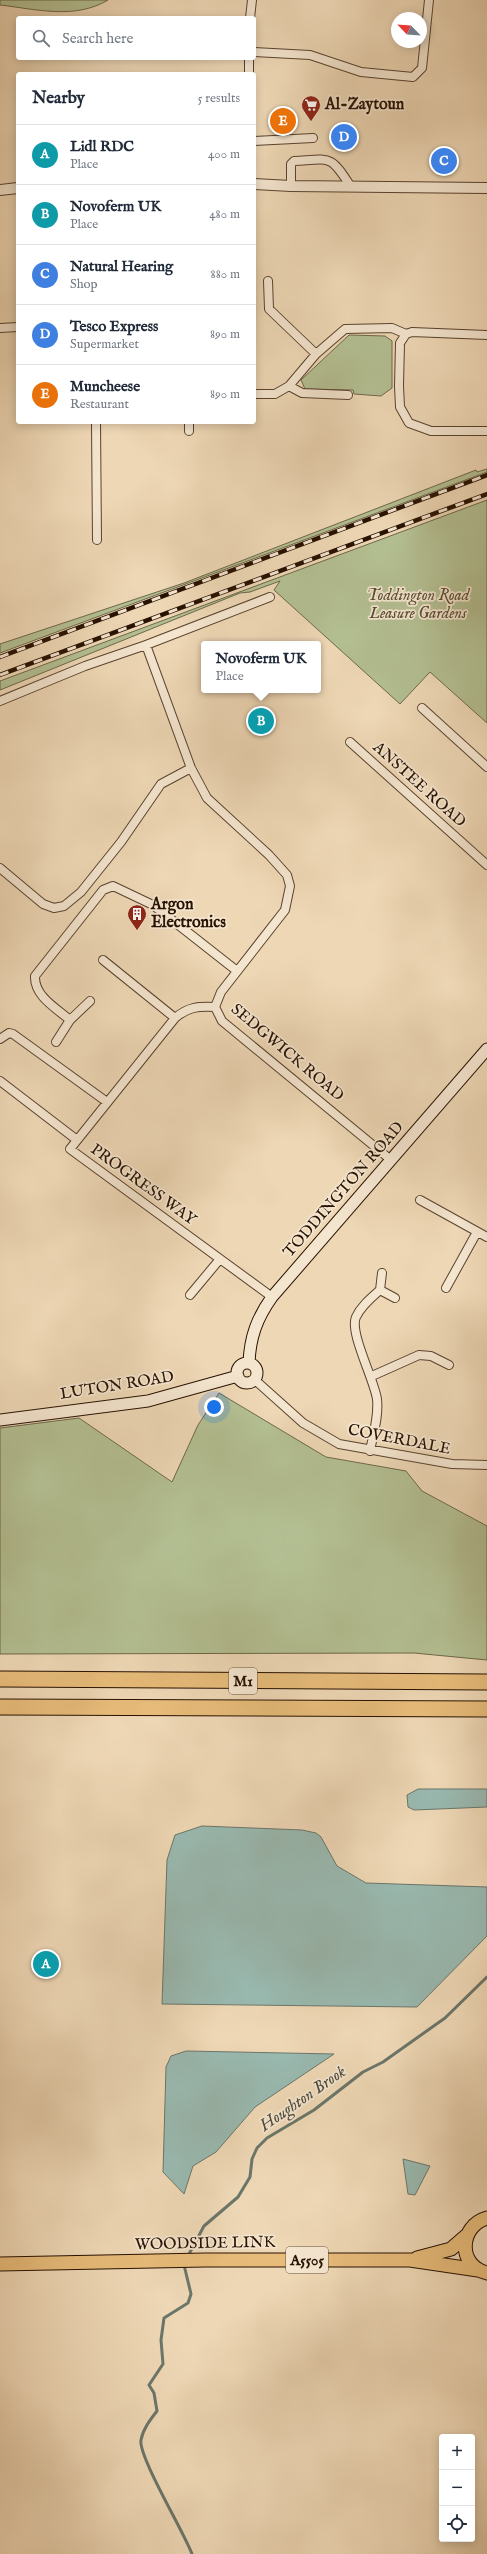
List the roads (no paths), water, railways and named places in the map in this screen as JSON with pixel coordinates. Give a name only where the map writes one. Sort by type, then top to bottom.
[{"type":"highway","points":[[0,1675],[57,1679]]},
{"type":"highway","name":"M1","points":[[0,1679],[487,1682]]},
{"type":"highway","name":"M1","points":[[0,1707],[487,1709]]},
{"type":"main road","name":"TODDINGTON ROAD","points":[[249,1363],[250,1346],[254,1327],[260,1313],[272,1296],[487,1049]]},
{"type":"main road","points":[[249,1363],[254,1366],[257,1371],[255,1380],[244,1382],[238,1376],[240,1367],[249,1363]]},
{"type":"main road","name":"LUTON ROAD","points":[[0,1420],[148,1401],[238,1376]]},
{"type":"main road","name":"A5505","points":[[484,2273],[472,2265],[465,2251],[466,2236],[473,2225],[487,2218]]},
{"type":"main road","name":"WOODSIDE LINK","points":[[410,2260],[445,2251],[456,2245],[466,2236]]},
{"type":"main road","name":"WOODSIDE LINK","points":[[0,2264],[205,2260],[410,2260],[484,2273]]},
{"type":"street","points":[[250,16],[252,0]]},
{"type":"street","points":[[256,52],[310,55],[361,72],[413,76],[422,68],[429,0]]},
{"type":"street","points":[[249,60],[249,72]]},
{"type":"street","points":[[256,141],[313,138]]},
{"type":"street","points":[[291,186],[291,164],[294,162],[326,160],[336,164],[351,187]]},
{"type":"street","points":[[256,184],[291,186],[487,188]]},
{"type":"street","points":[[0,190],[16,188]]},
{"type":"street","points":[[268,281],[269,309],[316,354]]},
{"type":"street","points":[[0,328],[16,327]]},
{"type":"street","points":[[256,394],[275,394],[289,386],[316,354],[345,329],[392,328],[406,334]]},
{"type":"street","points":[[487,335],[412,332],[406,334],[400,343],[398,386],[400,407],[409,423],[431,431],[487,431]]},
{"type":"street","points":[[289,386],[302,393],[348,395]]},
{"type":"street","points":[[96,424],[97,540]]},
{"type":"street","points":[[189,424],[189,431]]},
{"type":"street","points":[[0,701],[85,666],[146,645],[270,597]]},
{"type":"street","name":"SEDGWICK ROAD","points":[[146,645],[191,768],[207,798],[269,855],[287,875],[290,886],[285,910],[216,999],[215,1007],[222,1021],[391,1160]]},
{"type":"street","points":[[422,708],[487,767]]},
{"type":"street","name":"ANSTEE ROAD","points":[[350,742],[487,865]]},
{"type":"street","points":[[0,868],[43,904],[54,908],[64,906],[81,892],[121,842],[161,784],[191,768]]},
{"type":"street","points":[[70,1020],[43,997],[35,985],[35,976],[99,896],[108,887],[121,888],[153,905],[237,971]]},
{"type":"street","points":[[104,960],[175,1018]]},
{"type":"street","points":[[56,1042],[70,1020],[90,1001]]},
{"type":"street","name":"PROGRESS WAY","points":[[215,1007],[195,1007],[185,1010],[175,1018],[70,1150],[272,1296]]},
{"type":"street","points":[[0,1039],[9,1033],[13,1034],[107,1102]]},
{"type":"street","points":[[0,1080],[77,1140]]},
{"type":"street","points":[[420,1200],[487,1237]]},
{"type":"street","points":[[446,1288],[477,1232]]},
{"type":"street","points":[[190,1295],[220,1259]]},
{"type":"street","points":[[370,1451],[377,1402],[372,1376],[359,1346],[354,1322],[363,1307],[380,1290],[382,1273]]},
{"type":"street","points":[[380,1290],[395,1298]]},
{"type":"street","points":[[372,1376],[419,1355],[431,1356],[449,1365]]},
{"type":"street","name":"COVERDALE","points":[[255,1380],[303,1423],[339,1444],[370,1451],[452,1464],[487,1465]]},
{"type":"water","points":[[418,1789],[487,1789],[487,1807],[414,1810],[408,1807],[407,1795]]},
{"type":"water","points":[[202,1826],[302,1830],[316,1833],[321,1837],[337,1866],[366,1883],[487,1887],[487,1936],[417,2007],[162,2004],[167,1860],[175,1835]]},
{"type":"water","points":[[186,2051],[334,2054],[255,2107],[216,2152],[193,2166],[184,2194],[163,2172],[166,2067],[171,2056]]},
{"type":"water","points":[[403,2159],[430,2166],[415,2195],[408,2194]]},
{"type":"waterway","name":"Houghton Brook","points":[[188,2256],[204,2226],[238,2197],[250,2177],[252,2159],[257,2148],[267,2138],[314,2110],[363,2072],[383,2062],[445,2018],[487,1977]]},
{"type":"waterway","name":"Houghton Brook","points":[[184,2265],[191,2294],[188,2303],[164,2318],[161,2340],[163,2364],[149,2385],[154,2393],[157,2411],[145,2428],[141,2440],[142,2449],[154,2477],[192,2554]]},
{"type":"railway","points":[[0,657],[487,475]]},
{"type":"railway","points":[[0,675],[487,494]]},
{"type":"place","name":"Muncheese","points":[[283,121]]},
{"type":"place","name":"Al-Zaytoun","points":[[311,122]]},
{"type":"place","name":"Tesco Express","points":[[344,137]]},
{"type":"place","name":"Natural Hearing","points":[[444,161]]},
{"type":"place","name":"Novoferm UK","points":[[261,721]]},
{"type":"place","name":"Argon Electronics","points":[[137,931]]},
{"type":"place","name":"Lidl RDC","points":[[46,1964]]},
{"type":"park label","name":"Toddington Road Leasure Gardens","points":[[418,605]]}]
